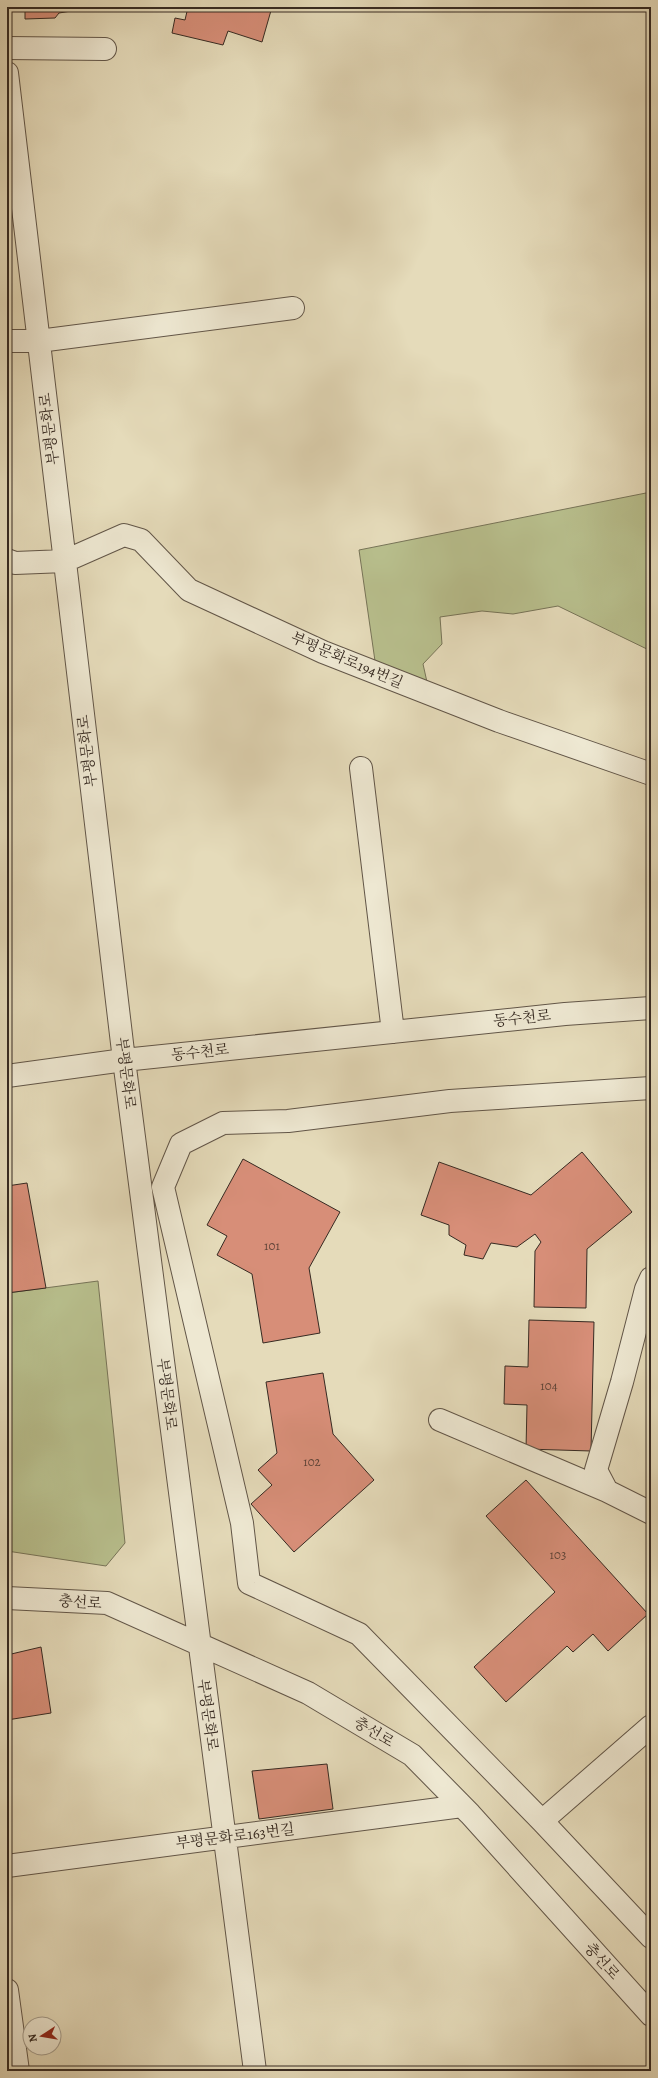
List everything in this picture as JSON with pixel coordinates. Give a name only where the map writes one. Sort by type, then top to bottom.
[{"type":"street","points":[[7,48],[105,49]]},
{"type":"street","name":"부평문화로","points":[[7,73],[124,1060],[198,1643],[255,2071]]},
{"type":"street","points":[[7,341],[39,341],[293,308]]},
{"type":"street","name":"부평문화로194번길","points":[[65,561],[124,536],[141,540],[189,590],[323,652],[499,721],[651,774]]},
{"type":"street","points":[[7,560],[15,563],[65,561]]},
{"type":"street","points":[[361,768],[393,1032]]},
{"type":"street","name":"동수천로","points":[[7,1076],[124,1060],[565,1014],[651,1008]]},
{"type":"street","points":[[651,1088],[450,1101],[288,1121],[222,1123],[181,1144],[164,1187],[242,1523],[249,1583],[359,1634],[542,1821],[651,1937]]},
{"type":"street","points":[[607,1491],[596,1470],[622,1382],[646,1288],[651,1278]]},
{"type":"street","points":[[440,1420],[607,1491],[651,1513]]},
{"type":"street","name":"충선로","points":[[7,1598],[107,1603],[308,1693],[412,1755],[462,1806],[651,2016]]},
{"type":"street","points":[[542,1821],[651,1726]]},
{"type":"street","name":"부평문화로163번길","points":[[7,1866],[462,1806]]},
{"type":"street","points":[[7,1990],[18,2071]]},
{"type":"green space","points":[[651,492],[651,651],[558,606],[513,614],[482,611],[440,617],[442,644],[423,664],[427,682],[375,661],[359,550]]},
{"type":"green space","points":[[98,1281],[125,1543],[106,1566],[7,1551],[7,1293]]},
{"type":"building","points":[[25,7],[83,7],[83,9],[59,13],[55,18],[25,19]]},
{"type":"building","points":[[188,7],[272,7],[262,42],[228,31],[223,45],[172,33],[175,18],[185,20]]},
{"type":"building","points":[[582,1152],[632,1212],[587,1249],[586,1308],[534,1307],[535,1251],[541,1242],[535,1234],[517,1247],[491,1243],[483,1259],[464,1255],[466,1245],[449,1235],[449,1225],[421,1215],[439,1162],[531,1195]]},
{"type":"building","points":[[243,1159],[340,1212],[309,1268],[320,1333],[263,1343],[252,1274],[217,1255],[227,1236],[207,1225]]},
{"type":"building","points":[[27,1183],[46,1288],[7,1293],[7,1186]]},
{"type":"building","points":[[529,1320],[594,1322],[591,1451],[526,1449],[527,1405],[504,1404],[505,1366],[528,1367]]},
{"type":"building","points":[[323,1373],[333,1434],[374,1480],[294,1552],[251,1504],[272,1485],[258,1470],[277,1453],[266,1382]]},
{"type":"building","points":[[526,1480],[648,1614],[608,1651],[593,1634],[573,1652],[567,1646],[506,1702],[474,1667],[555,1592],[486,1516]]},
{"type":"building","points":[[41,1647],[51,1713],[7,1720],[7,1655]]},
{"type":"building","points":[[327,1764],[333,1809],[259,1819],[252,1771]]}]
